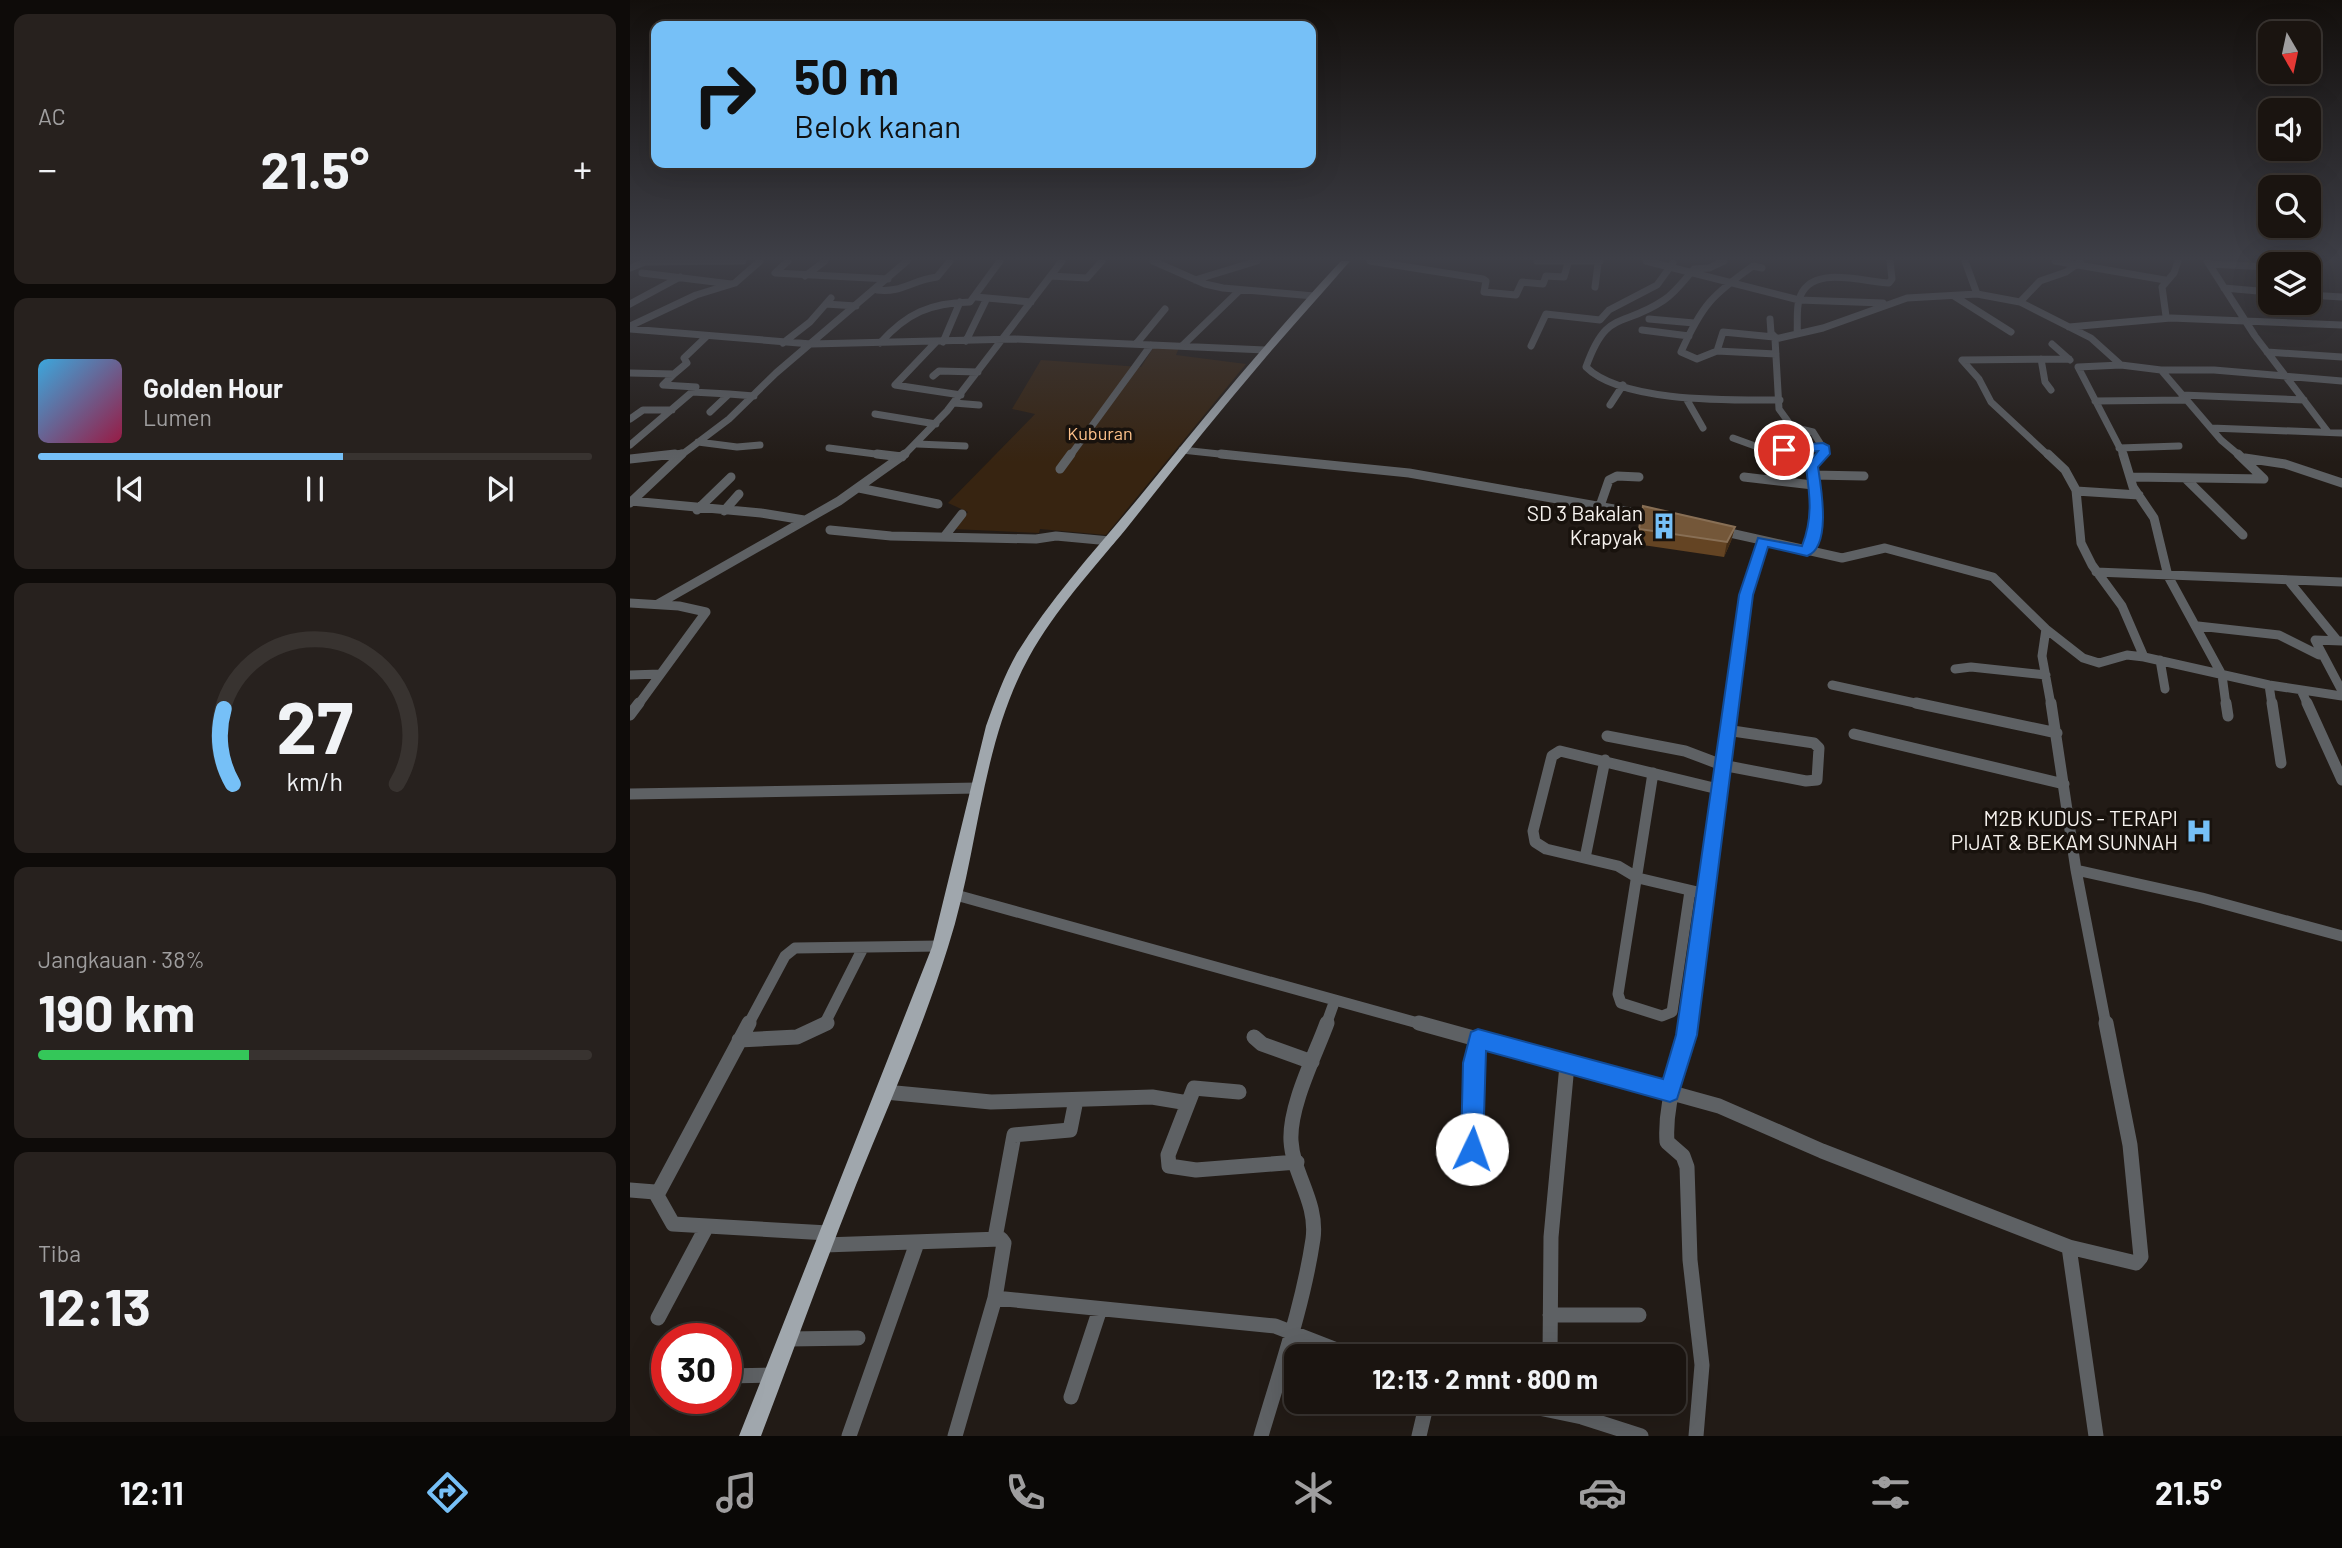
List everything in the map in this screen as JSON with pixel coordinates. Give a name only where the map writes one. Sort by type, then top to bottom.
[{"type":"main road","points":[[750,1436],[940,946],[956,895],[978,788],[999,710],[1022,657],[1182,450],[1285,328]]},
{"type":"street","points":[[783,343],[802,328]]},
{"type":"street","points":[[632,499],[830,328]]},
{"type":"street","points":[[880,343],[891,328]]},
{"type":"street","points":[[947,328],[940,342],[895,385],[961,395]]},
{"type":"street","points":[[966,341],[972,328]]},
{"type":"street","points":[[658,604],[859,488],[902,457],[961,395],[1011,328]]},
{"type":"street","points":[[1136,344],[1149,328]]},
{"type":"street","points":[[1183,345],[1201,328]]},
{"type":"street","points":[[1531,346],[1539,328]]},
{"type":"street","points":[[1607,328],[1598,336],[1586,367],[1593,374],[1623,385],[1687,400],[1780,400]]},
{"type":"street","points":[[1692,328],[1681,352],[1685,356],[1701,358],[1717,351],[1776,354]]},
{"type":"street","points":[[1772,328],[1779,409],[1789,425],[1813,432],[1823,446],[1824,454],[1813,464],[1818,514],[1814,537],[1807,552]]},
{"type":"street","points":[[1797,328],[1797,334]]},
{"type":"street","points":[[1717,351],[1723,332],[1775,338],[1816,328]]},
{"type":"street","points":[[2005,328],[2011,332]]},
{"type":"street","points":[[2071,328],[2091,338],[2121,365]]},
{"type":"street","points":[[2250,328],[2328,432]]},
{"type":"street","points":[[632,330],[811,344],[1002,340],[1265,350]]},
{"type":"street","points":[[1642,330],[1689,336]]},
{"type":"street","points":[[630,445],[692,393],[696,387],[663,385],[687,363],[684,358],[706,337]]},
{"type":"street","points":[[2052,344],[2078,365],[2095,401],[2108,420],[2132,477],[2133,487],[2154,517],[2168,576],[2222,675],[2228,716]]},
{"type":"street","points":[[2320,344],[2324,356]]},
{"type":"street","points":[[1060,469],[1151,345]]},
{"type":"street","points":[[2267,352],[2342,357]]},
{"type":"street","points":[[2041,359],[2045,382],[2051,390]]},
{"type":"street","points":[[2069,359],[1962,360],[1979,379],[1990,402],[2065,470],[2076,491],[2081,543],[2096,572],[2122,606],[2144,657]]},
{"type":"street","points":[[2078,365],[2121,365],[2161,370],[2342,380]]},
{"type":"street","points":[[2132,477],[2264,479],[2259,471],[2211,428],[2161,370]]},
{"type":"street","points":[[933,376],[939,371],[978,372]]},
{"type":"street","points":[[630,373],[674,374]]},
{"type":"street","points":[[1610,405],[1623,385]]},
{"type":"street","points":[[692,393],[754,396]]},
{"type":"street","points":[[710,412],[729,394]]},
{"type":"street","points":[[2095,401],[2184,398],[2304,400]]},
{"type":"street","points":[[1687,400],[1703,428]]},
{"type":"street","points":[[954,403],[979,405]]},
{"type":"street","points":[[630,419],[635,412],[672,410]]},
{"type":"street","points":[[875,414],[936,424]]},
{"type":"street","points":[[2211,428],[2342,433]]},
{"type":"street","points":[[1733,438],[1766,450],[1823,446]]},
{"type":"street","points":[[698,442],[727,444],[739,449],[760,445]]},
{"type":"street","points":[[917,444],[965,446]]},
{"type":"street","points":[[2119,448],[2179,446]]},
{"type":"street","points":[[829,448],[902,457]]},
{"type":"street","points":[[1182,450],[1373,468],[1665,519]]},
{"type":"street","points":[[630,459],[683,453]]},
{"type":"street","points":[[2242,458],[2285,464],[2342,483]]},
{"type":"street","points":[[1812,475],[1864,476]]},
{"type":"street","points":[[697,510],[731,477]]},
{"type":"street","points":[[1600,506],[1609,480],[1617,477],[1639,477]]},
{"type":"street","points":[[1744,477],[1813,485]]},
{"type":"street","points":[[2186,479],[2243,535]]},
{"type":"street","points":[[859,488],[938,504]]},
{"type":"street","points":[[2076,491],[2138,495]]},
{"type":"street","points":[[724,511],[739,494]]},
{"type":"street","points":[[632,499],[697,510],[779,514],[804,520]]},
{"type":"street","points":[[944,537],[962,514]]},
{"type":"street","points":[[830,530],[891,536],[1036,539],[1056,536],[1110,541]]},
{"type":"street","points":[[1716,530],[1807,552],[1850,558],[1885,548],[1993,577],[2046,629],[2083,658],[2094,662],[2127,655],[2144,657],[2269,685],[2342,693]]},
{"type":"street","points":[[1696,1436],[1702,1365],[1690,1260],[1687,1167],[1684,1156],[1667,1142],[1670,1092],[1686,1035],[1746,595],[1763,541]]},
{"type":"street","points":[[2096,572],[2340,585]]},
{"type":"street","points":[[2290,581],[2340,640]]},
{"type":"street","points":[[630,603],[658,604],[706,612],[630,715]]},
{"type":"street","points":[[2197,626],[2279,635],[2319,655]]},
{"type":"street","points":[[956,895],[1719,1106],[1822,1151],[2069,1247],[2101,1257],[2136,1263],[2141,1258],[2130,1145],[2076,870],[2057,733],[2042,650],[2046,629]]},
{"type":"street","points":[[2340,640],[2315,640],[2319,655],[2342,693]]},
{"type":"street","points":[[2160,660],[2165,689]]},
{"type":"street","points":[[1955,670],[1971,667],[2046,675]]},
{"type":"street","points":[[630,675],[660,674]]},
{"type":"street","points":[[1832,685],[2057,733]]},
{"type":"street","points":[[2269,685],[2281,763]]},
{"type":"street","points":[[2301,690],[2342,780]]},
{"type":"street","points":[[1607,736],[1685,751],[1722,765],[1806,781],[1817,780],[1819,748],[1814,743],[1726,730]]},
{"type":"street","points":[[1854,734],[2064,783]]},
{"type":"street","points":[[1706,894],[1638,878],[1618,866],[1546,849],[1535,842],[1533,831],[1555,752],[1605,760],[1718,789]]},
{"type":"street","points":[[1585,858],[1605,760]]},
{"type":"street","points":[[1653,773],[1618,998],[1621,1003],[1662,1016],[1668,1015],[1674,1007],[1690,891]]},
{"type":"street","points":[[630,794],[978,788]]},
{"type":"street","points":[[2076,870],[2202,898],[2342,936]]},
{"type":"street","points":[[657,1195],[785,956],[792,950],[807,946],[940,946]]},
{"type":"street","points":[[739,1040],[802,1036],[818,1031],[827,1023],[863,948]]},
{"type":"street","points":[[1261,1436],[1292,1332],[1314,1238],[1311,1200],[1291,1143],[1292,1121],[1335,1000]]},
{"type":"street","points":[[1254,1037],[1262,1044],[1312,1062]]},
{"type":"street","points":[[1470,1166],[1474,1132],[1473,1063],[1478,1039]]},
{"type":"street","points":[[1550,1344],[1551,1237],[1567,1065]]},
{"type":"street","points":[[1239,1092],[1197,1086],[1168,1154],[1170,1166],[1196,1170],[1297,1162]]},
{"type":"street","points":[[885,1092],[991,1102],[1152,1097],[1188,1103]]},
{"type":"street","points":[[995,1238],[1014,1135],[1070,1130],[1076,1100]]},
{"type":"street","points":[[630,1190],[642,1189],[657,1195],[665,1216],[673,1224],[826,1239],[917,1243],[995,1238],[1004,1243],[995,1298],[955,1436]]},
{"type":"street","points":[[658,1318],[707,1226]]},
{"type":"street","points":[[849,1436],[917,1243]]},
{"type":"street","points":[[2069,1247],[2095,1436]]},
{"type":"street","points":[[995,1298],[1275,1326],[1322,1344]]},
{"type":"street","points":[[1071,1397],[1100,1309]]},
{"type":"street","points":[[1550,1315],[1640,1315]]},
{"type":"street","points":[[788,1339],[858,1338]]},
{"type":"street","points":[[742,1376],[774,1375]]},
{"type":"street","points":[[1419,1436],[1424,1414]]},
{"type":"street","points":[[1573,1414],[1641,1436]]},
{"type":"green space","name":"Kuburan","points":[[1155,345],[1180,345],[1176,355],[1246,364],[1106,535],[1040,529],[1039,533],[953,529],[968,512],[948,503],[1035,414],[1012,409],[1041,360],[1141,367]]},
{"type":"building","points":[[1643,506],[1735,527],[1727,542],[1639,529]]},
{"type":"place","name":"SD 3 Bakalan Krapyak","points":[[1664,526]]},
{"type":"place","name":"M2B KUDUS - TERAPI PIJAT & BEKAM SUNNAH","points":[[2199,831]]},
{"type":"route","points":[[1472,1149],[1473,1063],[1478,1039],[1670,1092],[1682,1059],[1686,1035],[1746,595],[1763,541],[1807,552],[1816,526],[1818,508],[1812,467],[1824,454],[1823,446],[1784,450]]}]
